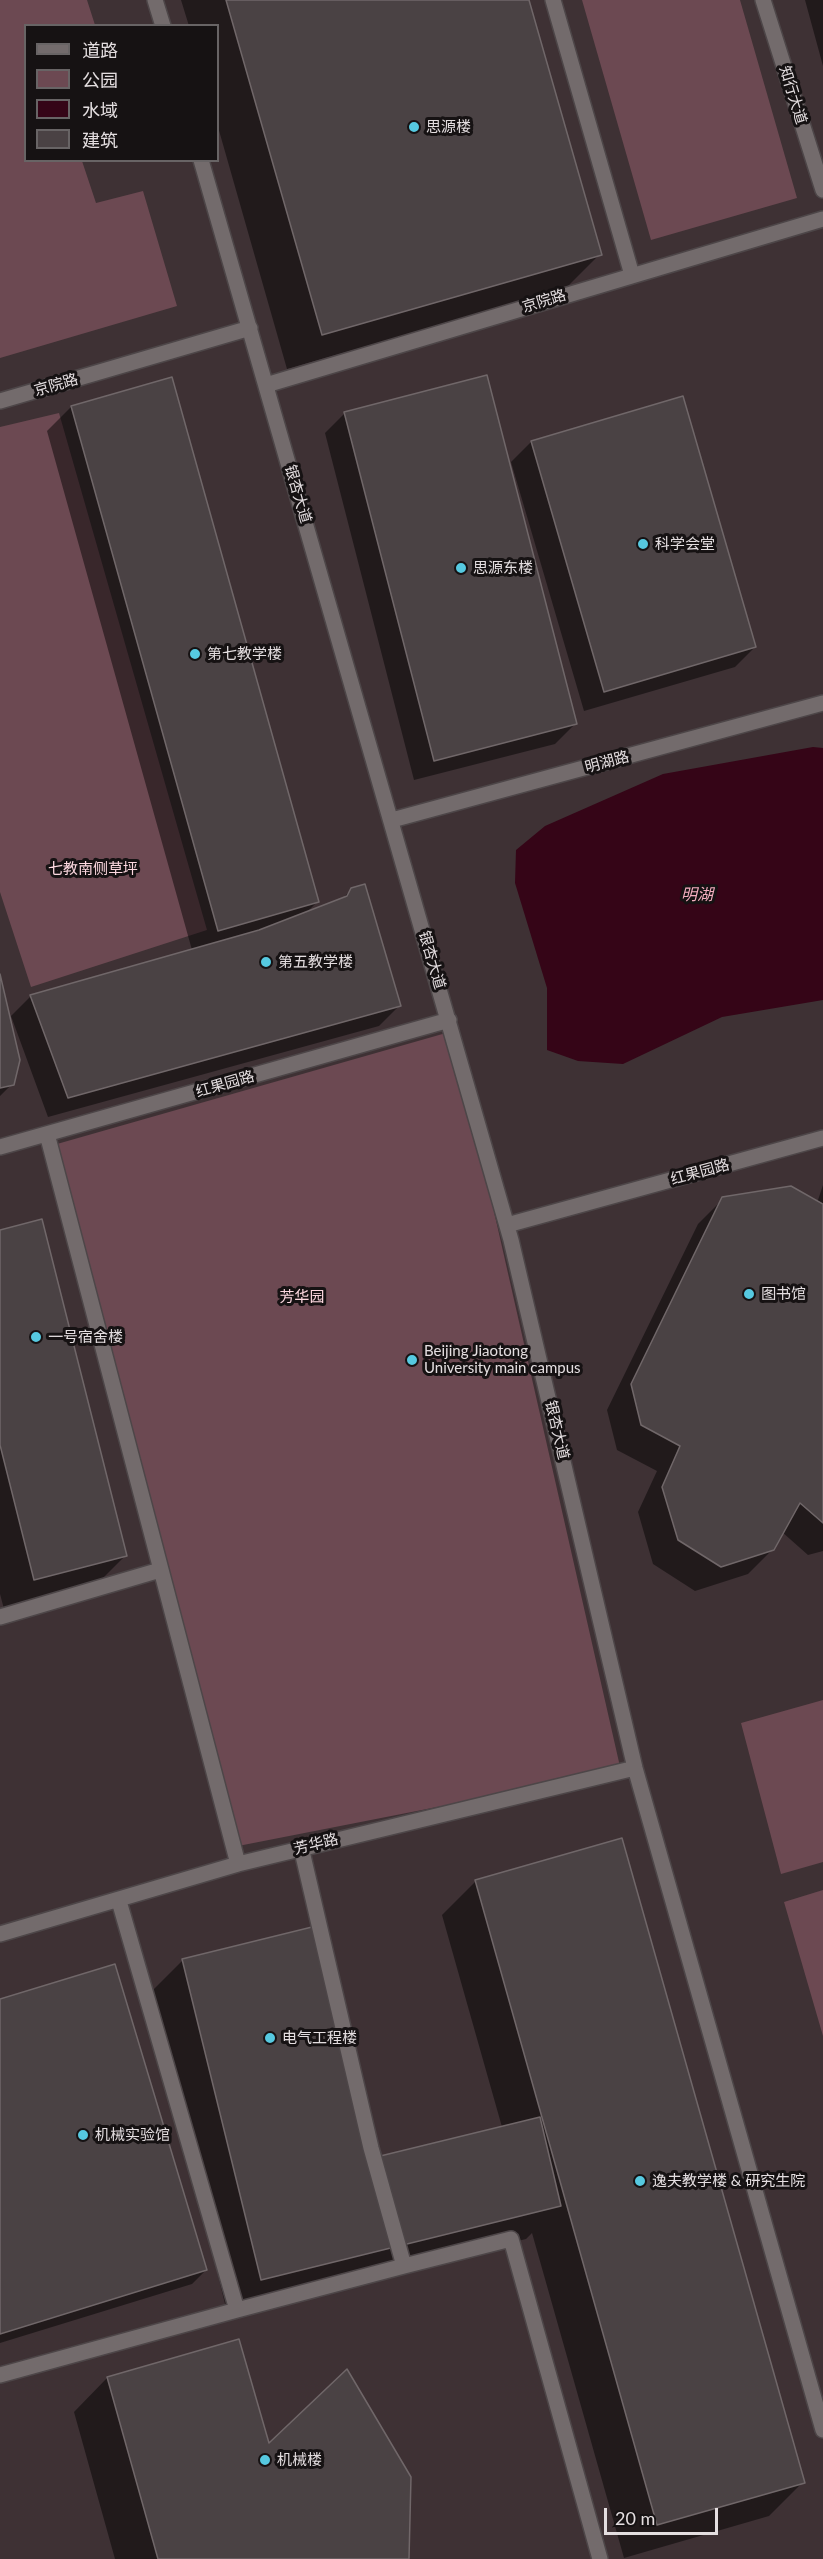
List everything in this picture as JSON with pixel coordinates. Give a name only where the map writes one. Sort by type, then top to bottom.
[{"type":"street","points":[[155,0],[162,24]]},
{"type":"street","points":[[553,0],[632,275]]},
{"type":"street","name":"知行大道","points":[[763,0],[823,190]]},
{"type":"street","name":"银杏大道","points":[[202,162],[507,1225],[635,1768],[823,2430]]},
{"type":"street","name":"京院路","points":[[266,385],[823,219]]},
{"type":"street","name":"京院路","points":[[0,401],[250,328]]},
{"type":"street","name":"明湖路","points":[[392,820],[823,703]]},
{"type":"street","name":"红果园路","points":[[0,1147],[449,1020]]},
{"type":"street","points":[[47,1134],[238,1864]]},
{"type":"street","name":"红果园路","points":[[507,1225],[823,1138]]},
{"type":"street","points":[[0,1617],[160,1570]]},
{"type":"street","name":"芳华路","points":[[0,1934],[301,1847],[635,1768]]},
{"type":"street","points":[[301,1847],[371,2148],[404,2266]]},
{"type":"street","points":[[119,1901],[237,2310]]},
{"type":"street","points":[[0,2375],[237,2310],[511,2239],[600,2559]]},
{"type":"shaded area","name":"Beijing Jiaotong University main campus","points":[[0,0],[823,0],[823,2559],[0,2559]]},
{"type":"green space","points":[[0,0],[87,0],[95,24],[24,24],[24,162],[82,162],[96,203],[143,191],[177,306],[0,358]]},
{"type":"green space","points":[[582,0],[740,0],[797,198],[651,240]]},
{"type":"green space","name":"七教南侧草坪","points":[[59,413],[207,930],[31,987],[0,892],[0,427]]},
{"type":"green space","name":"芳华园","points":[[453,1031],[621,1771],[233,1847],[50,1146]]},
{"type":"green space","points":[[823,1700],[823,1862],[781,1874],[741,1723]]},
{"type":"green space","points":[[823,1890],[823,2036],[784,1902]]},
{"type":"water","name":"明湖","points":[[813,747],[823,748],[823,1000],[722,1017],[623,1064],[578,1061],[547,1050],[547,988],[515,883],[516,850],[545,826],[663,774]]},
{"type":"building","name":"思源楼","points":[[226,0],[529,0],[602,255],[322,335]]},
{"type":"building","name":"思源东楼","points":[[487,375],[577,724],[434,761],[344,412]]},
{"type":"building","name":"第七教学楼","points":[[172,377],[319,902],[218,931],[71,406]]},
{"type":"building","name":"科学会堂","points":[[683,396],[756,647],[604,692],[531,441]]},
{"type":"building","name":"第五教学楼","points":[[365,884],[401,1006],[68,1098],[30,995],[259,930],[347,896],[351,888]]},
{"type":"building","points":[[0,974],[20,1060],[14,1085],[0,1088]]},
{"type":"building","name":"图书馆","points":[[791,1186],[823,1204],[823,1523],[800,1503],[774,1550],[721,1567],[678,1540],[662,1487],[680,1446],[641,1425],[631,1384],[722,1197]]},
{"type":"building","name":"一号宿舍楼","points":[[42,1219],[127,1556],[34,1580],[0,1445],[0,1230]]},
{"type":"building","name":"逸夫教学楼 & 研究生院","points":[[622,1838],[805,2483],[657,2525],[475,1880]]},
{"type":"building","name":"电气工程楼","points":[[312,1927],[368,2159],[540,2117],[561,2206],[261,2280],[182,1959]]},
{"type":"building","name":"机械实验馆","points":[[115,1964],[207,2270],[0,2334],[0,1999]]},
{"type":"building","name":"机械楼","points":[[239,2339],[269,2443],[347,2369],[411,2477],[409,2559],[158,2559],[107,2377]]},
{"type":"place","name":"思源楼","points":[[414,127]]},
{"type":"place","name":"科学会堂","points":[[643,544]]},
{"type":"place","name":"思源东楼","points":[[461,568]]},
{"type":"place","name":"第七教学楼","points":[[195,654]]},
{"type":"place","name":"第五教学楼","points":[[266,962]]},
{"type":"place","name":"图书馆","points":[[749,1294]]},
{"type":"place","name":"一号宿舍楼","points":[[36,1337]]},
{"type":"place","name":"Beijing Jiaotong University main campus","points":[[412,1360]]},
{"type":"place","name":"电气工程楼","points":[[270,2038]]},
{"type":"place","name":"机械实验馆","points":[[83,2135]]},
{"type":"place","name":"逸夫教学楼 & 研究生院","points":[[640,2181]]},
{"type":"place","name":"机械楼","points":[[265,2460]]}]
